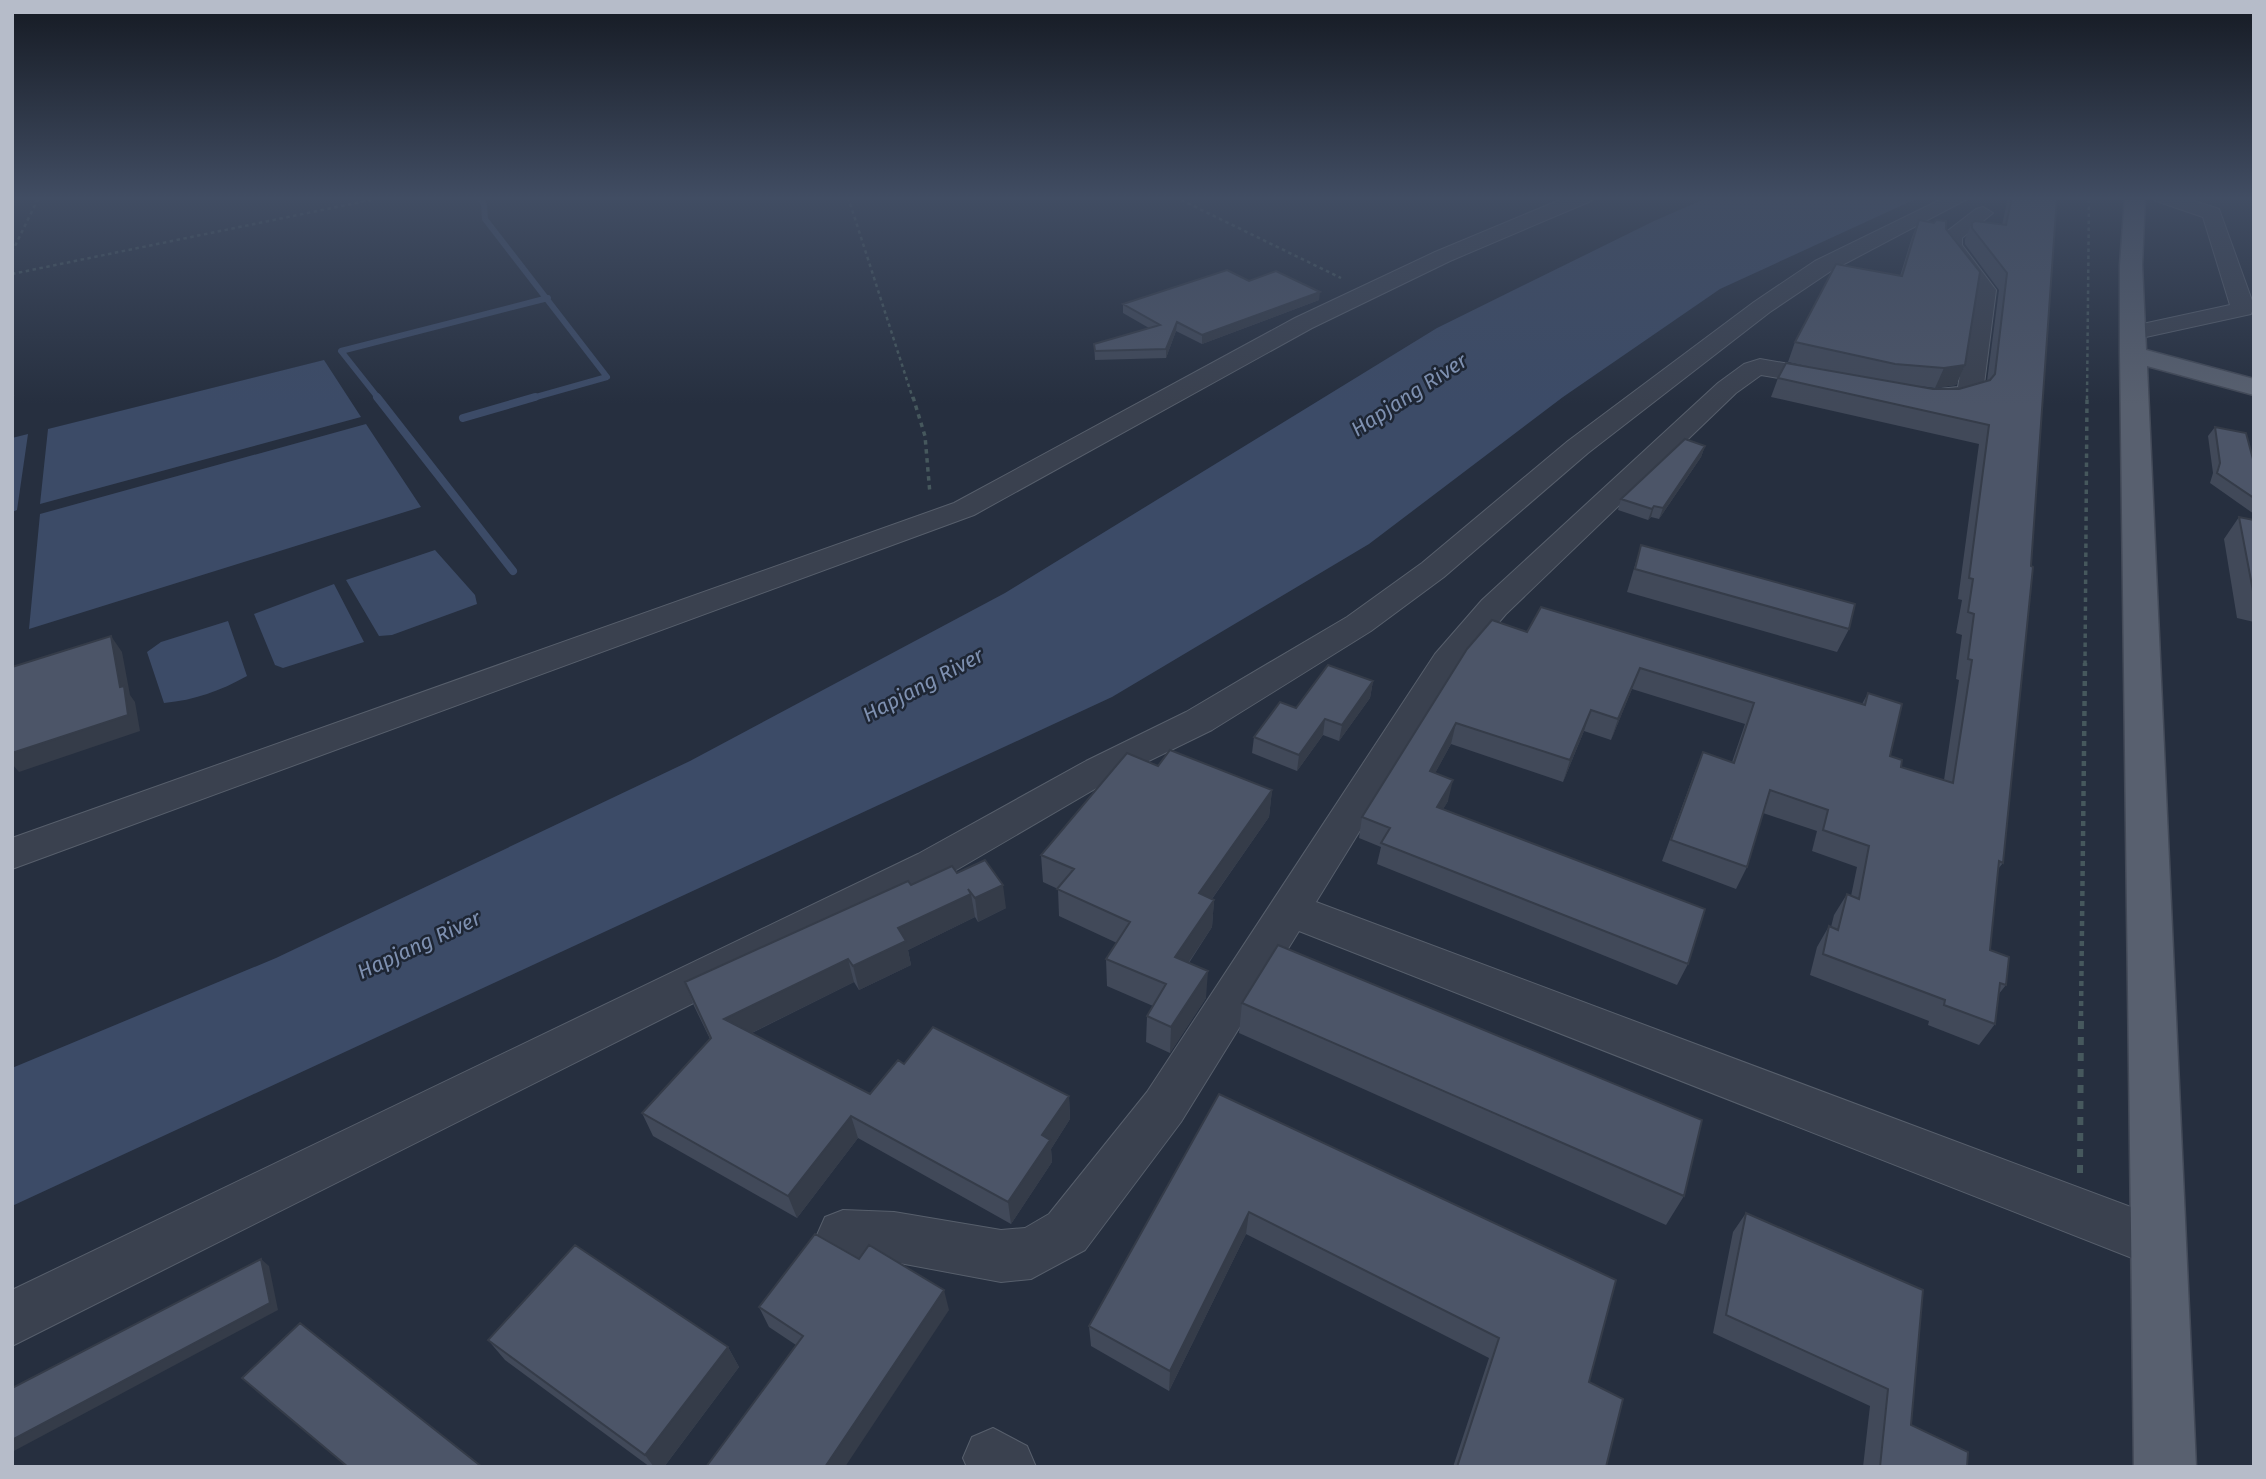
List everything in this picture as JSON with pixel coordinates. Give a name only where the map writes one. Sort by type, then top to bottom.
[{"type":"main road","points":[[2131,266],[2165,1467]]},
{"type":"main road","points":[[2133,343],[2254,387]]},
{"type":"street","points":[[12,854],[929,522],[1009,488],[1217,370],[1370,292],[1429,266]]},
{"type":"street","points":[[12,1319],[932,865],[1099,770],[1199,721],[1359,624],[1433,570],[1578,447],[1772,300],[1822,266]]},
{"type":"street","points":[[843,1235],[894,1237],[1001,1256],[1031,1253],[1067,1231],[1164,1107],[1447,662],[1494,607],[1727,388],[1753,369],[1760,367],[1932,397],[1951,397],[1970,392],[1985,289],[1967,266]]},
{"type":"street","points":[[2133,343],[2243,309],[2229,266]]},
{"type":"street","points":[[1288,909],[2160,1243]]},
{"type":"path","points":[[12,274],[51,266]]},
{"type":"path","points":[[870,266],[925,436],[930,482],[929,522]]},
{"type":"path","points":[[1317,266],[1370,292]]},
{"type":"path","points":[[2080,1212],[2088,266]]},
{"type":"path","points":[[12,393],[14,399]]},
{"type":"water","name":"Hapjang River","points":[[1563,266],[1770,266],[1720,289],[1563,397],[1369,544],[1112,697],[12,1206],[12,1068],[276,958],[690,761],[1005,593],[1437,328]]},
{"type":"water","points":[[324,360],[361,417],[40,504],[48,429]]},
{"type":"water","points":[[366,424],[421,507],[29,629],[40,514]]},
{"type":"water","points":[[28,434],[17,510],[12,512],[12,438]]},
{"type":"water","points":[[435,550],[475,595],[477,604],[392,635],[379,636],[346,580]]},
{"type":"water","points":[[334,584],[364,642],[283,668],[275,665],[254,614]]},
{"type":"water","points":[[228,621],[247,676],[207,694],[164,703],[147,652],[161,642]]},
{"type":"building","points":[[1835,266],[1902,276],[1905,266],[1975,266],[1980,272],[1965,365],[1944,368],[1895,364],[1795,342]]},
{"type":"building","points":[[2002,266],[2052,266],[2033,567],[2003,863],[1999,861],[1990,950],[2009,957],[2006,985],[2000,983],[1995,1024],[1944,1005],[1945,1000],[1823,954],[1829,926],[1838,930],[1847,894],[1859,899],[1869,846],[1823,830],[1828,810],[1770,790],[1747,867],[1671,840],[1703,752],[1734,763],[1754,703],[1640,668],[1618,719],[1591,710],[1570,760],[1456,723],[1430,771],[1453,780],[1437,807],[1705,909],[1688,964],[1381,843],[1390,828],[1362,817],[1467,649],[1492,620],[1527,632],[1541,607],[1865,705],[1868,693],[1902,704],[1890,756],[1902,760],[1901,767],[1953,783],[1972,660],[1968,659],[1974,614],[1968,612],[1973,579],[1969,578],[1989,425],[1778,378],[1786,363],[1933,389],[1959,389],[1990,380],[1995,374],[2007,273]]},
{"type":"building","points":[[1227,270],[1249,281],[1276,271],[1320,292],[1202,335],[1177,322],[1166,349],[1095,351],[1094,344],[1160,325],[1123,304]]},
{"type":"building","points":[[2215,427],[2246,433],[2254,463],[2254,498],[2217,473],[2220,463]]},
{"type":"building","points":[[1685,439],[1705,446],[1663,508],[1654,506],[1652,509],[1621,499]]},
{"type":"building","points":[[2239,517],[2254,520],[2254,596]]},
{"type":"building","points":[[1641,545],[1855,604],[1849,629],[1635,569]]},
{"type":"building","points":[[111,636],[120,687],[124,686],[128,715],[12,753],[12,667]]},
{"type":"building","points":[[1328,665],[1373,681],[1342,725],[1325,719],[1299,755],[1254,737],[1280,702],[1296,708]]},
{"type":"building","points":[[1170,750],[1272,790],[1199,893],[1214,900],[1175,957],[1208,971],[1171,1027],[1147,1016],[1166,984],[1106,959],[1130,922],[1057,889],[1074,869],[1041,855],[1127,753],[1158,766]]},
{"type":"building","points":[[985,860],[1003,885],[975,898],[968,889],[971,894],[898,928],[906,941],[853,966],[848,959],[724,1019],[870,1094],[898,1060],[904,1064],[933,1027],[1069,1096],[1042,1135],[1050,1140],[1008,1202],[851,1116],[788,1196],[642,1113],[711,1038],[685,982],[908,881],[911,885],[952,866],[957,873]]},
{"type":"building","points":[[1278,945],[1702,1120],[1684,1196],[1242,1003]]},
{"type":"building","points":[[1219,1094],[1616,1280],[1589,1382],[1623,1399],[1606,1467],[1457,1467],[1499,1338],[1249,1212],[1170,1371],[1089,1326]]},
{"type":"building","points":[[1746,1213],[1923,1290],[1911,1425],[1968,1452],[1967,1467],[1880,1467],[1888,1389],[1726,1315]]},
{"type":"building","points":[[815,1234],[859,1259],[869,1245],[944,1290],[825,1467],[706,1467],[803,1336],[759,1307]]},
{"type":"building","points":[[575,1245],[728,1347],[645,1455],[488,1340]]},
{"type":"building","points":[[261,1259],[270,1303],[12,1440],[12,1388]]},
{"type":"building","points":[[300,1323],[482,1467],[348,1467],[242,1378]]},
{"type":"waterway","points":[[521,266],[546,298]]},
{"type":"waterway","points":[[379,399],[341,351],[546,298]]},
{"type":"waterway","points":[[529,399],[607,377],[546,298]]},
{"type":"waterway","points":[[377,397],[513,571]]},
{"type":"waterway","points":[[463,418],[535,397]]}]
